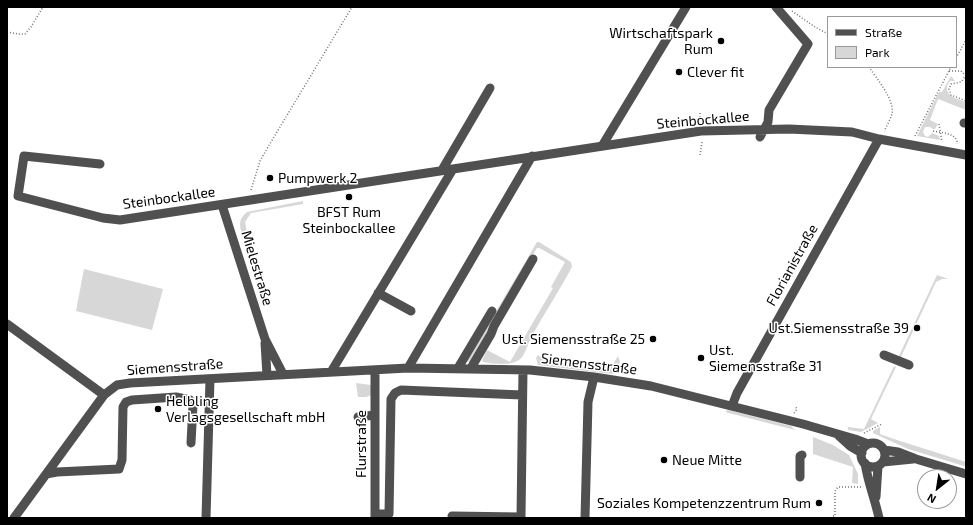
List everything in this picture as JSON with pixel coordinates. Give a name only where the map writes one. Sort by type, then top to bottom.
[{"type":"street","points":[[602,146],[686,7]]},
{"type":"street","points":[[760,137],[768,122],[769,110],[808,44],[776,7]]},
{"type":"street","points":[[442,170],[490,88]]},
{"type":"street","name":"Steinbockallee","points":[[100,164],[24,156],[18,196],[103,218],[120,220],[701,131],[765,129],[852,132],[879,139],[966,155]]},
{"type":"street","name":"Florianistraße","points":[[732,406],[744,379],[879,139]]},
{"type":"street","points":[[408,368],[532,156]]},
{"type":"street","points":[[331,372],[452,169]]},
{"type":"street","name":"Mielestraße","points":[[222,205],[265,339],[283,374]]},
{"type":"street","points":[[471,368],[533,259]]},
{"type":"street","points":[[378,293],[411,311]]},
{"type":"street","points":[[458,368],[492,311]]},
{"type":"street","points":[[7,324],[104,395]]},
{"type":"street","name":"Mielestraße","points":[[265,339],[267,375]]},
{"type":"street","points":[[884,355],[909,365]]},
{"type":"street","name":"Siemensstraße","points":[[14,518],[104,395],[117,386],[130,383],[408,368],[523,370],[594,377],[651,386],[732,406],[803,428],[836,434],[868,444]]},
{"type":"street","name":"Flurstraße","points":[[375,370],[375,516]]},
{"type":"street","points":[[452,516],[521,517],[523,370]]},
{"type":"street","points":[[585,518],[588,402],[594,377]]},
{"type":"street","points":[[206,518],[210,379]]},
{"type":"street","points":[[157,382],[157,399]]},
{"type":"street","points":[[375,516],[393,514],[391,399],[395,393],[401,390],[522,394]]},
{"type":"street","points":[[46,474],[57,472],[118,469],[122,460],[123,408],[126,402],[132,400],[176,397],[190,400],[193,405],[191,443]]},
{"type":"street","points":[[358,417],[375,415]]},
{"type":"street","name":"Siemensstraße","points":[[836,434],[850,446],[862,453]]},
{"type":"street","points":[[876,500],[880,464],[885,455],[884,450],[876,443],[865,446],[862,457],[865,463],[868,480],[876,500],[879,518]]},
{"type":"street","points":[[884,450],[898,452],[966,474]]},
{"type":"street","points":[[800,477],[800,456],[802,455]]},
{"type":"street","points":[[865,463],[872,467],[880,464],[916,459]]},
{"type":"path","points":[[7,32],[25,34],[43,7]]},
{"type":"path","points":[[249,200],[260,161],[352,7]]},
{"type":"path","points":[[788,7],[796,14],[827,33]]},
{"type":"path","points":[[957,56],[966,40]]},
{"type":"path","points":[[870,68],[886,92],[892,105],[892,113],[889,122],[879,139]]},
{"type":"path","points":[[914,137],[950,68]]},
{"type":"path","points":[[949,71],[961,71],[966,75],[961,82],[951,84],[949,89],[951,95],[966,101]]},
{"type":"path","points":[[700,113],[701,126]]},
{"type":"path","points":[[939,124],[942,133],[942,142]]},
{"type":"path","points":[[932,131],[954,136],[957,140],[957,144]]},
{"type":"path","points":[[700,155],[702,142]]},
{"type":"path","points":[[792,417],[797,409],[795,406]]},
{"type":"path","points":[[862,434],[882,424]]},
{"type":"path","points":[[833,516],[835,516],[834,491],[838,487],[862,487]]},
{"type":"green space","points":[[951,76],[955,81],[950,81],[947,86],[948,93],[966,102],[966,110],[938,99],[930,120],[938,124],[935,129],[925,127],[923,132],[925,136],[928,137],[932,133],[939,136],[940,140],[917,136],[939,92],[942,92]]},
{"type":"green space","points":[[303,201],[303,204],[251,213],[245,222],[248,236],[243,237],[240,224],[242,218],[247,212]]},
{"type":"green space","points":[[537,242],[571,262],[572,267],[534,332],[524,354],[521,359],[507,364],[487,363],[483,362],[482,360],[487,350],[510,362],[553,288],[551,287],[565,262],[539,248],[537,248],[486,333],[472,361],[467,361],[469,357]]},
{"type":"green space","points":[[84,269],[163,289],[152,330],[76,311]]},
{"type":"green space","points":[[937,275],[948,279],[942,279],[936,282],[900,359],[898,358]]},
{"type":"green space","points":[[538,355],[550,363],[610,369],[618,356],[620,362],[612,374],[538,365],[536,358]]},
{"type":"green space","points":[[894,366],[896,367],[871,419],[878,423],[861,432],[848,430],[848,427],[864,429]]},
{"type":"green space","points":[[356,383],[371,385],[371,395],[366,397],[358,397]]},
{"type":"green space","points":[[728,410],[791,426],[795,430],[725,412]]},
{"type":"green space","points":[[880,427],[880,434],[966,462],[966,465],[964,466],[908,449],[873,433],[873,431]]},
{"type":"green space","points":[[813,437],[833,445],[849,455],[858,474],[858,484],[852,483],[853,467],[813,454]]},
{"type":"place","name":"Wirtschaftspark Rum","points":[[721,41]]},
{"type":"place","name":"Clever fit","points":[[679,72]]},
{"type":"place","name":"Pumpwerk 2","points":[[270,178]]},
{"type":"place","name":"BFST Rum Steinbockallee","points":[[349,197]]},
{"type":"place","name":"Ust.Siemensstraße 39","points":[[917,328]]},
{"type":"place","name":"Ust. Siemensstraße 25","points":[[653,339]]},
{"type":"place","name":"Ust. Siemensstraße 31","points":[[701,358]]},
{"type":"place","name":"Helbling Verlagsgesellschaft mbH","points":[[158,409]]},
{"type":"place","name":"Neue Mitte","points":[[664,460]]},
{"type":"place","name":"Soziales Kompetenzzentrum Rum","points":[[819,503]]}]
